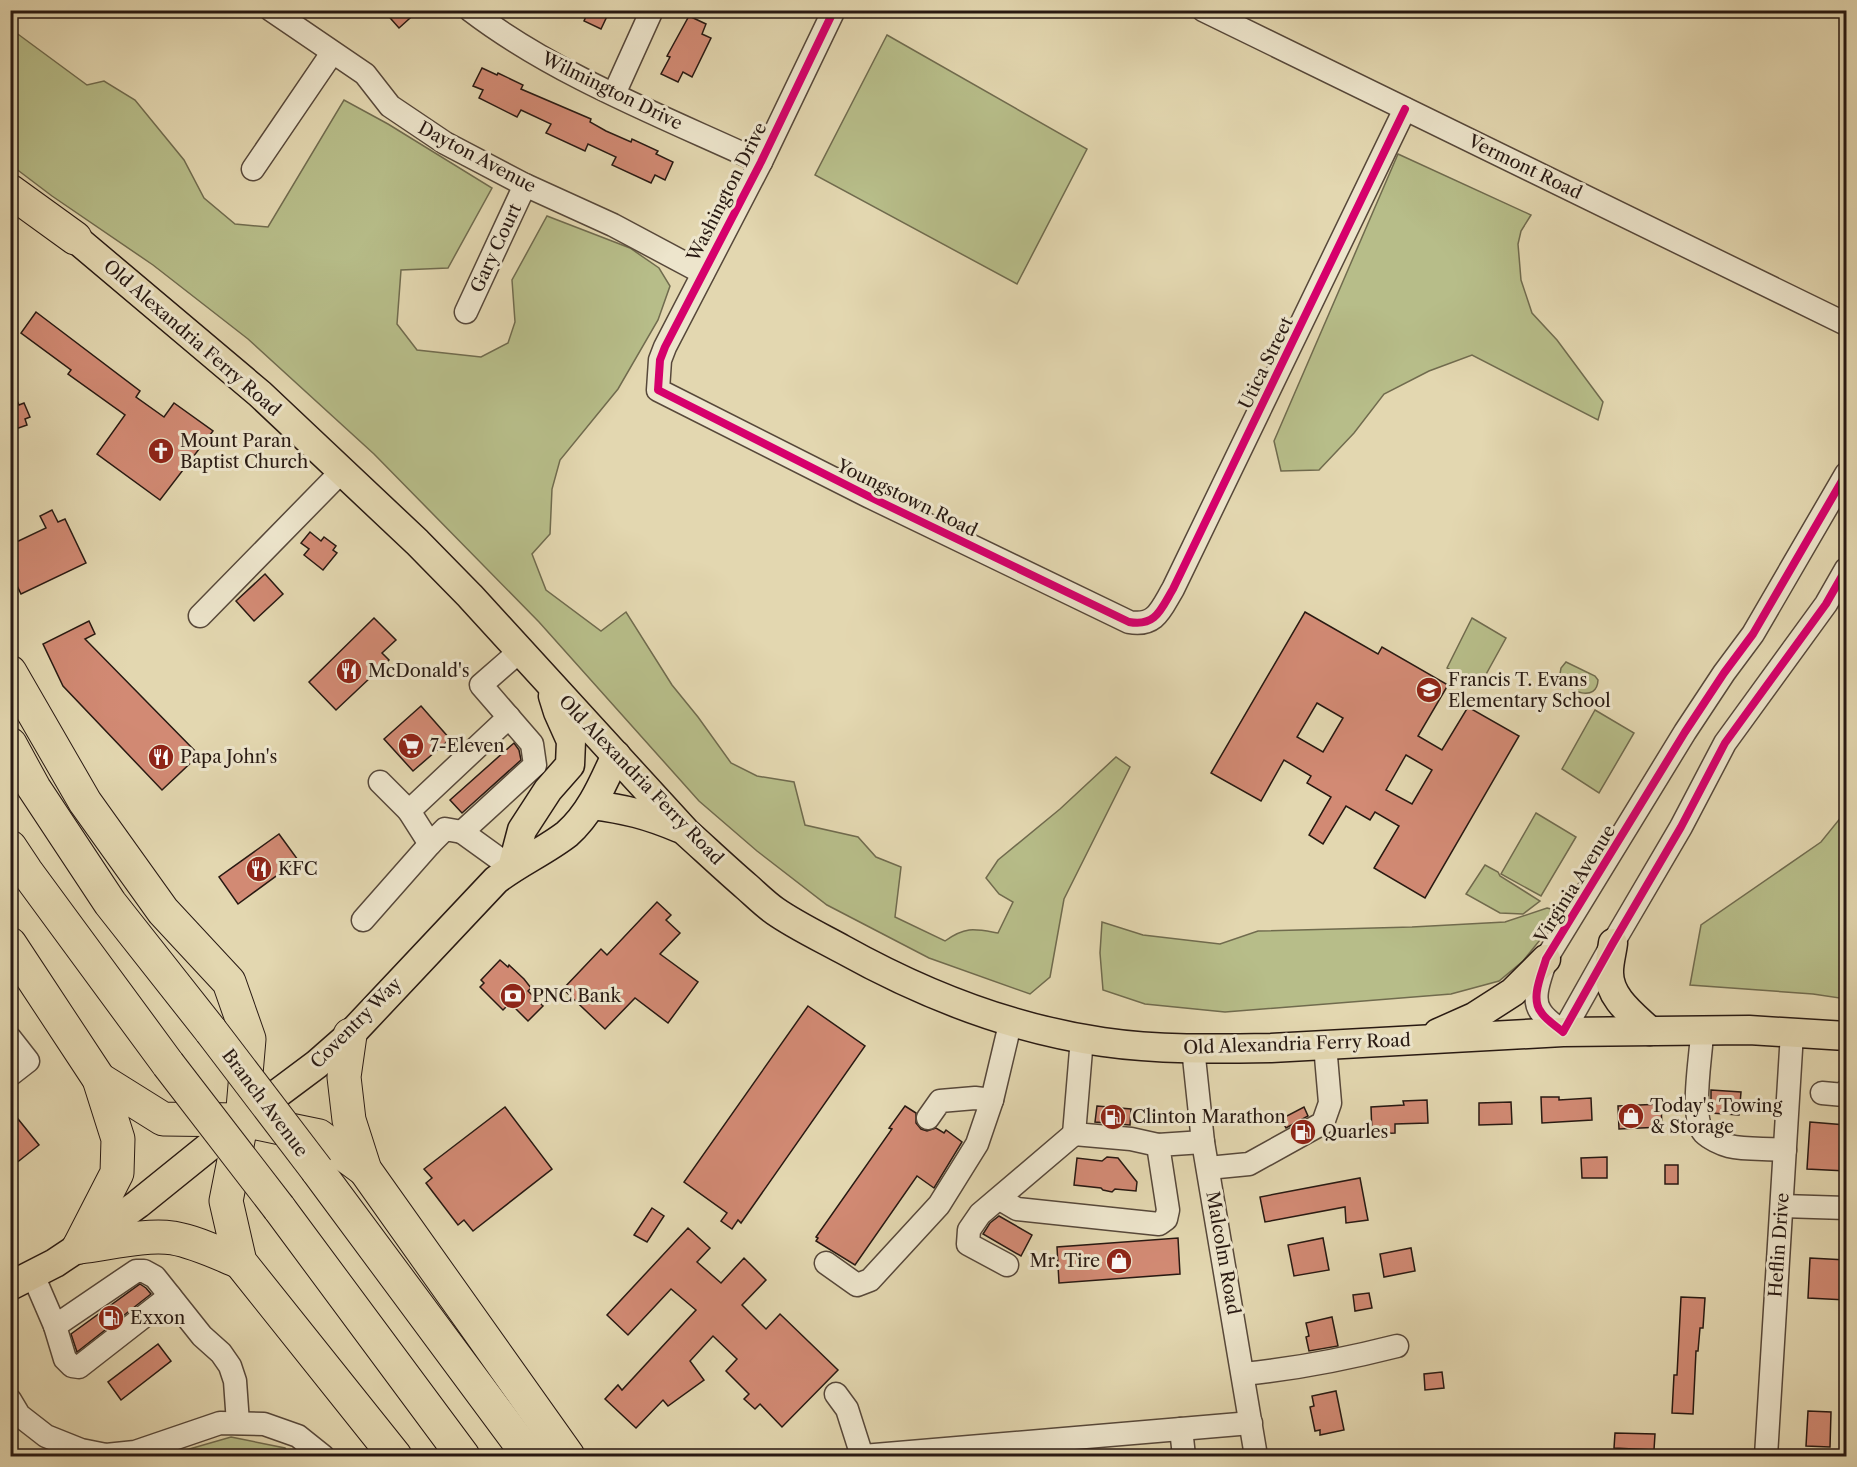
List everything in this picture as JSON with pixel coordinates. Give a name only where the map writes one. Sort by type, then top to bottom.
[{"type":"highway","points":[[10,191],[75,238]]},
{"type":"highway","points":[[10,672],[92,811],[163,911],[229,982],[249,1039],[242,1120],[226,1201],[240,1262],[395,1456]]},
{"type":"highway","name":"Branch Avenue","points":[[10,744],[34,788],[110,903],[317,1170],[528,1456]]},
{"type":"highway","points":[[10,847],[168,1064],[279,1208],[463,1456]]},
{"type":"highway","points":[[10,944],[99,1079],[118,1139],[117,1173],[79,1248]]},
{"type":"highway","points":[[350,1035],[344,1077],[349,1120],[365,1170],[568,1456]]},
{"type":"highway","points":[[99,1079],[163,1119],[242,1120],[319,1136],[365,1170]]},
{"type":"highway","points":[[79,1248],[169,1238],[192,1243],[240,1262]]},
{"type":"main road","name":"Old Alexandria Ferry Road","points":[[75,238],[260,394],[417,542],[470,596],[686,832],[774,910],[884,972],[956,1003],[1011,1020],[1082,1038],[1140,1046],[1259,1048],[1563,1032],[1749,1030],[1846,1036]]},
{"type":"main road","points":[[512,868],[522,830],[548,790],[570,765],[571,741],[548,683]]},
{"type":"main road","points":[[548,790],[585,773],[616,755]]},
{"type":"main road","name":"Coventry Way","points":[[22,1280],[79,1248],[138,1204],[242,1120],[317,1064],[350,1035],[496,880],[567,833],[592,805],[616,755]]},
{"type":"main road","points":[[592,805],[627,809],[686,832]]},
{"type":"main road","points":[[1612,943],[1609,970],[1611,987],[1621,1003],[1650,1031]]},
{"type":"main road","points":[[1424,1040],[1474,1017],[1513,992],[1546,959]]},
{"type":"street","name":"Dayton Avenue","points":[[271,10],[365,74],[385,101],[410,120],[468,156],[613,225],[703,273]]},
{"type":"street","name":"Wilmington Drive","points":[[470,10],[524,48],[614,94],[761,162]]},
{"type":"street","points":[[614,94],[652,10]]},
{"type":"street","name":"Washington Drive","points":[[658,390],[660,360],[663,353],[761,162],[834,10]]},
{"type":"street","name":"Vermont Road","points":[[1203,10],[1839,320]]},
{"type":"street","points":[[253,169],[332,53]]},
{"type":"street","name":"Utica Street","points":[[1145,623],[1154,619],[1173,589],[1405,109]]},
{"type":"street","name":"Gary Court","points":[[466,312],[525,185]]},
{"type":"street","points":[[1839,320],[1838,330],[1846,335]]},
{"type":"street","name":"Youngstown Road","points":[[658,390],[868,496],[1121,619],[1138,624],[1145,623]]},
{"type":"street","points":[[200,616],[342,471]]},
{"type":"street","name":"Virginia Avenue","points":[[1563,1032],[1539,1011],[1538,985],[1546,959],[1685,732],[1753,634],[1846,474]]},
{"type":"street","points":[[1563,1032],[1612,943],[1681,827],[1725,743],[1826,603],[1846,569]]},
{"type":"street","points":[[462,832],[535,765],[532,744],[481,685],[520,651]]},
{"type":"street","points":[[408,811],[509,717]]},
{"type":"street","points":[[380,782],[408,811],[430,844]]},
{"type":"street","points":[[363,920],[445,829],[462,832],[512,868]]},
{"type":"street","points":[[826,1263],[857,1285],[870,1280],[939,1204],[977,1144],[992,1100],[1011,1020]]},
{"type":"street","points":[[1702,1031],[1696,1096],[1698,1117],[1703,1132],[1729,1146],[1785,1150]]},
{"type":"street","name":"Heflin Drive","points":[[1766,1456],[1792,1033]]},
{"type":"street","points":[[10,1038],[28,1061],[10,1075]]},
{"type":"street","points":[[1006,1265],[968,1244],[969,1230],[980,1214],[1074,1134],[1082,1038]]},
{"type":"street","points":[[1208,1168],[1250,1164],[1323,1123],[1330,1103],[1325,1045]]},
{"type":"street","name":"Malcolm Road","points":[[1192,1048],[1203,1142],[1256,1456]]},
{"type":"street","points":[[1822,1093],[1844,1095],[1846,1091]]},
{"type":"street","points":[[928,1118],[940,1101],[975,1098],[992,1100]]},
{"type":"street","points":[[1074,1134],[1131,1139],[1158,1145],[1203,1142]]},
{"type":"street","points":[[1000,1199],[1017,1209],[1159,1224],[1166,1219],[1168,1210],[1158,1145]]},
{"type":"street","points":[[1782,1206],[1846,1208]]},
{"type":"street","points":[[55,1326],[136,1271],[144,1271],[155,1277],[202,1336],[221,1353],[230,1366],[235,1381],[238,1423]]},
{"type":"street","points":[[22,1280],[55,1326],[65,1359],[72,1366],[79,1367],[170,1296]]},
{"type":"street","points":[[1243,1374],[1294,1369],[1397,1346]]},
{"type":"street","points":[[836,1394],[847,1409],[862,1456],[1251,1423]]},
{"type":"street","points":[[10,1400],[19,1415],[46,1436],[81,1450],[106,1455],[135,1452],[220,1423],[238,1423],[264,1424],[298,1436],[323,1456]]},
{"type":"street","points":[[1181,1429],[1184,1456]]},
{"type":"green space","points":[[11,29],[87,85],[104,81],[135,100],[184,160],[204,198],[235,224],[268,227],[344,100],[388,124],[492,188],[448,268],[401,270],[397,324],[417,350],[481,357],[508,343],[515,322],[512,280],[547,216],[630,248],[659,268],[670,286],[658,320],[618,389],[560,460],[552,489],[550,534],[532,554],[546,590],[601,631],[626,612],[672,685],[731,763],[757,776],[794,782],[805,825],[858,837],[876,857],[901,867],[895,917],[945,941],[959,933],[971,930],[998,933],[1013,902],[999,894],[986,878],[998,860],[1060,809],[1116,757],[1130,767],[1064,899],[1050,977],[1030,994],[929,958],[827,905],[757,851],[699,801],[539,622],[374,454],[248,339],[153,265],[11,165]]},
{"type":"green space","points":[[887,35],[1087,149],[1017,284],[815,175]]},
{"type":"green space","points":[[1398,154],[1531,215],[1521,231],[1518,244],[1521,280],[1532,313],[1557,340],[1603,402],[1598,420],[1472,355],[1429,371],[1384,394],[1354,433],[1319,470],[1281,471],[1274,441]]},
{"type":"green space","points":[[1472,618],[1506,638],[1479,687],[1447,668]]},
{"type":"green space","points":[[1566,662],[1595,676],[1598,680],[1593,691],[1582,693],[1565,683],[1560,672]]},
{"type":"green space","points":[[1595,710],[1634,733],[1599,793],[1562,769]]},
{"type":"green space","points":[[1846,811],[1846,999],[1813,994],[1690,985],[1701,925],[1821,842]]},
{"type":"green space","points":[[1536,813],[1576,837],[1541,896],[1501,874]]},
{"type":"green space","points":[[1485,865],[1540,901],[1523,914],[1500,913],[1466,894]]},
{"type":"green space","points":[[1547,908],[1555,910],[1548,930],[1523,961],[1499,981],[1451,994],[1225,1012],[1145,1004],[1103,990],[1100,953],[1102,922],[1143,935],[1220,944],[1258,931],[1505,922]]},
{"type":"green space","points":[[231,1437],[285,1448],[291,1456],[165,1456]]},
{"type":"building","points":[[383,10],[419,10],[399,28]]},
{"type":"building","points":[[589,10],[610,10],[601,29],[584,21]]},
{"type":"building","points":[[689,16],[706,24],[702,34],[711,38],[692,77],[683,72],[678,82],[661,74],[670,57],[667,56]]},
{"type":"building","points":[[482,68],[523,85],[521,89],[591,119],[590,122],[606,131],[631,142],[632,139],[658,151],[656,154],[673,162],[665,180],[655,175],[651,183],[612,165],[616,157],[588,144],[585,151],[546,133],[551,124],[521,110],[517,117],[479,98],[483,90],[473,86]]},
{"type":"building","points":[[36,312],[140,391],[136,397],[164,417],[174,403],[213,431],[160,500],[97,454],[125,415],[68,374],[71,370],[21,333]]},
{"type":"building","points":[[10,385],[19,405],[24,403],[30,417],[25,419],[27,425],[10,431]]},
{"type":"building","points":[[52,510],[58,522],[65,519],[86,563],[21,594],[10,571],[10,545],[46,528],[40,516]]},
{"type":"building","points":[[310,532],[321,541],[324,537],[336,546],[333,550],[337,553],[323,570],[304,555],[309,549],[301,543]]},
{"type":"building","points":[[265,574],[283,594],[254,621],[236,601]]},
{"type":"building","points":[[1305,612],[1378,654],[1382,647],[1448,685],[1418,736],[1442,750],[1468,707],[1519,736],[1425,898],[1374,868],[1399,826],[1375,812],[1370,820],[1346,806],[1323,844],[1309,835],[1331,797],[1307,783],[1311,776],[1284,760],[1261,801],[1211,773]],"holes":[[[1317,703],[1343,718],[1323,752],[1297,737]],[[1406,755],[1432,770],[1412,804],[1386,790]]]},
{"type":"building","name":"McDonald's","points":[[374,618],[396,640],[382,653],[389,660],[336,710],[309,682]]},
{"type":"building","points":[[89,621],[95,634],[85,639],[199,755],[162,790],[63,686],[43,644]]},
{"type":"building","points":[[421,706],[450,739],[413,771],[384,739]]},
{"type":"building","points":[[514,743],[519,750],[521,760],[462,813],[450,800]]},
{"type":"building","name":"KFC","points":[[279,834],[298,860],[238,904],[219,877]]},
{"type":"building","points":[[657,902],[671,915],[666,920],[680,933],[660,954],[698,982],[668,1023],[635,998],[605,1029],[563,989],[601,949],[607,955]]},
{"type":"building","points":[[500,960],[524,979],[531,988],[528,991],[543,1006],[528,1021],[513,1006],[511,1008],[508,1005],[503,1010],[480,987],[484,983],[481,980]]},
{"type":"building","points":[[808,1006],[865,1046],[741,1223],[738,1220],[732,1229],[721,1221],[727,1213],[684,1182]]},
{"type":"building","points":[[1711,1090],[1741,1092],[1739,1115],[1711,1113]]},
{"type":"building","points":[[1541,1097],[1559,1097],[1559,1100],[1591,1098],[1592,1120],[1542,1123]]},
{"type":"building","points":[[1427,1100],[1428,1123],[1395,1124],[1395,1133],[1372,1134],[1371,1107],[1404,1105],[1403,1101]]},
{"type":"building","points":[[1511,1102],[1512,1124],[1479,1125],[1479,1103]]},
{"type":"building","points":[[1661,1104],[1662,1127],[1619,1129],[1618,1106]]},
{"type":"building","points":[[905,1106],[916,1113],[916,1123],[921,1129],[927,1131],[936,1128],[944,1133],[946,1130],[962,1142],[934,1188],[917,1176],[855,1265],[816,1241],[818,1238],[816,1237],[892,1129],[889,1128]]},
{"type":"building","name":"Clinton Marathon","points":[[1097,1106],[1131,1109],[1130,1125],[1095,1122]]},
{"type":"building","points":[[505,1107],[552,1169],[473,1231],[464,1220],[458,1225],[426,1183],[432,1178],[424,1169]]},
{"type":"building","points":[[1304,1107],[1308,1116],[1286,1128],[1281,1119]]},
{"type":"building","points":[[10,1109],[39,1145],[10,1168]]},
{"type":"building","points":[[1810,1122],[1846,1125],[1846,1171],[1807,1169]]},
{"type":"building","points":[[1107,1157],[1118,1158],[1137,1182],[1136,1191],[1115,1189],[1112,1192],[1101,1188],[1074,1185],[1077,1158],[1102,1161]]},
{"type":"building","points":[[1607,1157],[1607,1178],[1582,1178],[1581,1158]]},
{"type":"building","points":[[1665,1165],[1678,1165],[1678,1184],[1665,1184]]},
{"type":"building","points":[[1360,1178],[1368,1220],[1346,1223],[1345,1207],[1265,1222],[1260,1197]]},
{"type":"building","points":[[652,1208],[664,1216],[647,1242],[634,1235]]},
{"type":"building","points":[[999,1216],[1032,1235],[1021,1256],[983,1234],[990,1223]]},
{"type":"building","points":[[688,1228],[710,1248],[697,1262],[721,1283],[744,1258],[766,1280],[742,1305],[766,1329],[780,1314],[838,1370],[782,1427],[760,1404],[755,1409],[744,1399],[749,1394],[726,1371],[737,1359],[713,1336],[690,1361],[704,1380],[668,1406],[663,1400],[636,1428],[605,1399],[618,1385],[622,1390],[696,1310],[671,1289],[628,1335],[607,1315]]},
{"type":"building","name":"Mr. Tire","points":[[1178,1238],[1180,1274],[1059,1283],[1057,1247]]},
{"type":"building","points":[[1323,1238],[1329,1270],[1294,1276],[1288,1245]]},
{"type":"building","points":[[1411,1248],[1415,1271],[1384,1277],[1380,1254]]},
{"type":"building","points":[[1810,1258],[1846,1260],[1846,1300],[1808,1298]]},
{"type":"building","name":"Exxon","points":[[140,1284],[151,1294],[77,1352],[71,1334]]},
{"type":"building","points":[[1369,1293],[1372,1308],[1355,1311],[1353,1295]]},
{"type":"building","points":[[1681,1297],[1705,1298],[1703,1328],[1700,1328],[1698,1351],[1696,1351],[1693,1414],[1672,1413],[1674,1375],[1677,1375]]},
{"type":"building","points":[[1332,1317],[1338,1346],[1309,1351],[1306,1323]]},
{"type":"building","points":[[158,1344],[171,1361],[121,1400],[108,1382]]},
{"type":"building","points":[[1442,1372],[1444,1388],[1425,1390],[1424,1374]]},
{"type":"building","points":[[1336,1391],[1344,1430],[1320,1435],[1320,1430],[1315,1431],[1310,1407],[1314,1406],[1312,1396]]},
{"type":"building","points":[[1808,1411],[1831,1412],[1830,1447],[1806,1446]]},
{"type":"building","points":[[1615,1433],[1655,1434],[1654,1450],[1614,1448]]},
{"type":"cycle path","points":[[834,10],[761,162],[665,347],[660,360],[658,390],[868,496],[1129,622],[1146,622],[1152,619],[1161,610],[1173,589],[1405,109]]},
{"type":"cycle path","points":[[1846,474],[1753,634],[1685,732],[1546,959],[1538,986],[1538,1006],[1546,1018],[1563,1032],[1681,827],[1725,743],[1826,604],[1846,569]]},
{"type":"place","name":"Mount Paran Baptist Church","points":[[161,451]]},
{"type":"place","name":"McDonald's","points":[[349,671]]},
{"type":"place","name":"Francis T. Evans Elementary School","points":[[1429,690]]},
{"type":"place","name":"7-Eleven","points":[[411,746]]},
{"type":"place","name":"Papa John's","points":[[161,757]]},
{"type":"place","name":"KFC","points":[[259,869]]},
{"type":"place","name":"PNC Bank","points":[[513,996]]},
{"type":"place","name":"Today's Towing & Storage","points":[[1631,1116]]},
{"type":"place","name":"Clinton Marathon","points":[[1113,1117]]},
{"type":"place","name":"Quarles","points":[[1303,1132]]},
{"type":"place","name":"Mr. Tire","points":[[1119,1261]]},
{"type":"place","name":"Exxon","points":[[111,1318]]}]
